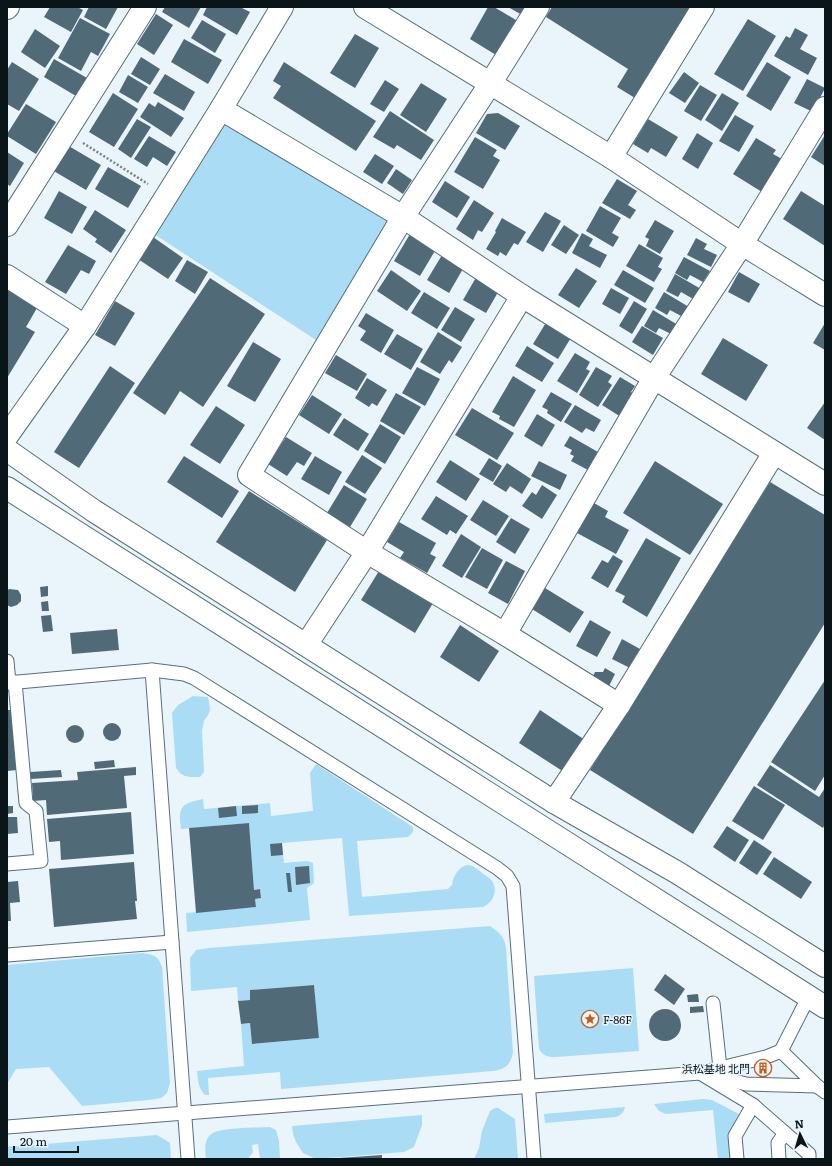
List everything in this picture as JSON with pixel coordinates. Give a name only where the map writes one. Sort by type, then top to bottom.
[{"type":"street","points":[[7,225],[144,7]]},
{"type":"street","points":[[7,436],[85,326],[221,109],[282,7]]},
{"type":"street","points":[[365,7],[611,157],[742,244],[825,295]]},
{"type":"street","points":[[538,7],[490,84],[403,217],[248,475],[367,552],[505,634],[619,705]]},
{"type":"street","points":[[611,157],[703,7]]},
{"type":"street","points":[[505,634],[654,378],[742,244],[825,108]]},
{"type":"street","points":[[221,109],[403,217],[522,296],[825,484]]},
{"type":"street","points":[[7,276],[85,326]]},
{"type":"street","points":[[306,645],[367,552],[522,296]]},
{"type":"street","points":[[7,450],[94,511],[554,802],[678,873],[825,966]]},
{"type":"street","points":[[554,802],[619,705],[774,453]]},
{"type":"street","points":[[7,488],[817,1001],[825,971]]},
{"type":"lane","points":[[7,661],[26,803],[36,811],[41,861],[7,864]]},
{"type":"lane","points":[[10,683],[152,670],[184,674],[194,678],[497,868],[507,876],[513,886],[534,1159]]},
{"type":"lane","points":[[152,670],[188,1159]]},
{"type":"lane","points":[[7,955],[172,942]]},
{"type":"lane","points":[[7,1127],[700,1073],[766,1057],[781,1051],[817,1001]]},
{"type":"lane","points":[[713,1003],[720,1068]]},
{"type":"lane","points":[[781,1051],[821,1089]]},
{"type":"lane","points":[[700,1073],[746,1084],[821,1089]]},
{"type":"lane","points":[[700,1073],[753,1105],[809,1154],[809,1159]]},
{"type":"lane","points":[[737,1159],[735,1136],[753,1105]]},
{"type":"lane","points":[[779,1159],[778,1143],[785,1133]]},
{"type":"path","points":[[66,132],[167,195]]},
{"type":"shaded area","points":[[222,116],[390,221],[319,342],[151,232]]},
{"type":"shaded area","points":[[193,696],[208,697],[210,710],[204,721],[202,731],[204,772],[200,777],[186,776],[181,774],[176,768],[172,713],[178,705]]},
{"type":"shaded area","points":[[316,764],[413,827],[413,832],[408,837],[357,841],[362,897],[448,889],[452,885],[455,875],[459,869],[469,865],[476,868],[492,881],[495,893],[492,900],[483,907],[349,916],[342,838],[282,843],[284,863],[307,861],[313,863],[314,883],[307,888],[310,920],[187,932],[186,913],[256,907],[255,899],[261,898],[260,889],[254,890],[249,823],[181,829],[180,815],[183,807],[203,799],[204,809],[270,803],[271,816],[313,811],[310,773]]},
{"type":"shaded area","points":[[490,926],[501,935],[506,948],[513,1053],[509,1063],[504,1068],[493,1071],[281,1089],[280,1072],[208,1078],[209,1095],[205,1095],[201,1090],[197,1071],[244,1066],[241,1024],[250,1023],[252,1044],[319,1038],[314,985],[250,990],[250,1000],[238,1001],[237,987],[191,991],[190,958],[196,950]]},
{"type":"shaded area","points":[[142,953],[155,956],[159,960],[162,967],[170,1083],[167,1093],[161,1098],[149,1100],[82,1106],[49,1067],[16,1069],[7,1084],[7,965]]},
{"type":"shaded area","points":[[633,968],[639,1051],[556,1057],[544,1055],[542,1053],[539,1049],[534,976]]},
{"type":"shaded area","points":[[703,1099],[712,1100],[739,1114],[733,1125],[730,1141],[731,1159],[718,1159],[713,1110],[666,1114],[659,1111],[654,1104]]},
{"type":"shaded area","points":[[625,1107],[622,1113],[616,1117],[545,1123],[544,1114]]},
{"type":"shaded area","points":[[498,1108],[515,1119],[518,1159],[474,1159],[479,1148],[482,1131],[490,1111]]},
{"type":"shaded area","points":[[422,1115],[422,1125],[414,1147],[404,1152],[316,1159],[303,1153],[296,1142],[292,1126]]},
{"type":"shaded area","points":[[270,1127],[276,1130],[279,1141],[280,1159],[260,1159],[258,1144],[252,1145],[253,1152],[249,1159],[206,1159],[206,1143],[208,1137],[214,1132],[229,1129]]},
{"type":"shaded area","points":[[157,1135],[170,1143],[171,1159],[7,1159],[7,1147]]},
{"type":"building","points":[[50,7],[77,7],[83,10],[71,32],[44,17]]},
{"type":"building","points":[[89,7],[118,7],[106,29],[84,17]]},
{"type":"building","points":[[165,7],[201,7],[189,28],[162,12]]},
{"type":"building","points":[[207,7],[240,7],[250,12],[237,35],[203,15]]},
{"type":"building","points":[[488,7],[494,7],[516,20],[496,55],[470,39]]},
{"type":"building","points":[[508,7],[527,7],[522,15]]},
{"type":"building","points":[[552,7],[693,7],[635,98],[617,87],[628,69],[546,17]]},
{"type":"building","points":[[156,14],[173,25],[154,55],[137,44]]},
{"type":"building","points":[[80,18],[110,34],[98,56],[91,52],[81,71],[58,58]]},
{"type":"building","points":[[748,19],[776,36],[743,91],[714,74]]},
{"type":"building","points":[[202,20],[226,34],[215,53],[191,38]]},
{"type":"building","points":[[795,28],[808,35],[800,49],[817,58],[808,75],[774,56],[786,36],[790,38]]},
{"type":"building","points":[[35,29],[60,46],[45,68],[21,52]]},
{"type":"building","points":[[355,34],[379,48],[355,88],[330,73]]},
{"type":"building","points":[[184,39],[222,60],[208,84],[171,62]]},
{"type":"building","points":[[141,57],[160,69],[150,85],[131,74]]},
{"type":"building","points":[[54,59],[87,78],[76,96],[44,77]]},
{"type":"building","points":[[12,62],[39,79],[19,111],[7,104],[7,70]]},
{"type":"building","points":[[284,62],[376,121],[356,151],[273,98],[281,86],[273,81]]},
{"type":"building","points":[[767,62],[791,77],[771,111],[746,96]]},
{"type":"building","points":[[684,72],[699,83],[685,103],[669,93]]},
{"type":"building","points":[[165,74],[195,92],[184,111],[153,93]]},
{"type":"building","points":[[128,75],[148,87],[138,103],[119,92]]},
{"type":"building","points":[[807,79],[825,88],[813,112],[794,103]]},
{"type":"building","points":[[385,80],[399,89],[384,112],[370,104]]},
{"type":"building","points":[[421,83],[447,99],[426,132],[400,115]]},
{"type":"building","points":[[700,85],[717,95],[701,121],[684,111]]},
{"type":"building","points":[[113,93],[138,109],[114,147],[89,132]]},
{"type":"building","points":[[722,93],[739,103],[722,131],[705,120]]},
{"type":"building","points":[[158,102],[184,118],[171,137],[140,117],[149,103],[155,107]]},
{"type":"building","points":[[26,104],[56,122],[36,154],[7,136]]},
{"type":"building","points":[[390,111],[434,140],[421,160],[397,145],[394,149],[373,137]]},
{"type":"building","points":[[498,113],[520,126],[505,150],[476,133],[487,114]]},
{"type":"building","points":[[735,115],[754,126],[739,152],[719,141]]},
{"type":"building","points":[[137,119],[151,127],[131,158],[118,149]]},
{"type":"building","points":[[648,119],[678,137],[666,157],[651,148],[648,153],[633,144]]},
{"type":"building","points":[[697,133],[713,143],[698,169],[682,159]]},
{"type":"building","points":[[825,135],[825,166],[811,157]]},
{"type":"building","points":[[149,136],[176,152],[167,166],[153,157],[147,167],[134,159]]},
{"type":"building","points":[[475,137],[497,150],[493,156],[500,160],[483,189],[454,172]]},
{"type":"building","points":[[756,138],[776,150],[773,154],[782,159],[762,192],[733,174]]},
{"type":"building","points":[[67,145],[101,165],[86,190],[52,170]]},
{"type":"building","points":[[7,152],[24,163],[10,186],[7,184]]},
{"type":"building","points":[[375,154],[394,166],[382,184],[363,172]]},
{"type":"building","points":[[108,167],[141,186],[128,208],[95,189]]},
{"type":"building","points":[[396,169],[412,180],[403,194],[387,183]]},
{"type":"building","points":[[617,179],[637,191],[628,205],[636,210],[630,219],[602,203]]},
{"type":"building","points":[[445,181],[470,197],[457,218],[432,202]]},
{"type":"building","points":[[59,191],[87,207],[72,234],[44,218]]},
{"type":"building","points":[[801,191],[825,206],[825,246],[783,219]]},
{"type":"building","points":[[474,200],[494,213],[482,232],[478,230],[473,240],[456,229]]},
{"type":"building","points":[[600,206],[621,218],[612,233],[619,237],[613,247],[586,231]]},
{"type":"building","points":[[95,210],[126,230],[111,253],[95,242],[97,239],[83,229]]},
{"type":"building","points":[[545,212],[561,221],[543,252],[526,242]]},
{"type":"building","points":[[502,218],[526,232],[518,245],[514,243],[506,256],[500,252],[498,256],[486,249]]},
{"type":"building","points":[[655,220],[674,231],[660,254],[646,246],[649,239],[645,237]]},
{"type":"building","points":[[564,225],[579,235],[566,254],[551,245]]},
{"type":"building","points":[[582,233],[593,239],[589,246],[607,255],[600,268],[572,253]]},
{"type":"building","points":[[410,234],[436,249],[420,276],[394,261]]},
{"type":"building","points":[[153,237],[183,258],[168,279],[138,259]]},
{"type":"building","points":[[696,238],[707,244],[704,249],[717,255],[711,267],[687,255]]},
{"type":"building","points":[[639,244],[663,258],[658,267],[662,269],[654,282],[626,266]]},
{"type":"building","points":[[68,245],[96,261],[89,274],[81,270],[66,294],[45,282]]},
{"type":"building","points":[[442,255],[464,267],[449,293],[427,280]]},
{"type":"building","points":[[684,257],[710,271],[703,282],[690,275],[687,280],[675,273]]},
{"type":"building","points":[[187,260],[208,272],[195,294],[175,281]]},
{"type":"building","points":[[576,268],[597,281],[579,308],[558,295]]},
{"type":"building","points":[[391,270],[421,291],[407,311],[377,291]]},
{"type":"building","points":[[623,270],[654,288],[645,303],[614,285]]},
{"type":"building","points":[[739,272],[760,284],[749,303],[728,292]]},
{"type":"building","points":[[478,274],[501,287],[486,313],[463,300]]},
{"type":"building","points":[[675,274],[701,289],[695,300],[681,292],[678,297],[666,291]]},
{"type":"building","points":[[210,278],[265,314],[203,407],[180,391],[165,415],[133,393]]},
{"type":"building","points":[[611,288],[629,298],[620,314],[602,304]]},
{"type":"building","points":[[8,290],[37,308],[26,327],[35,332],[7,378]]},
{"type":"building","points":[[424,292],[450,308],[437,329],[411,313]]},
{"type":"building","points":[[664,292],[689,307],[683,317],[670,310],[667,315],[655,308]]},
{"type":"building","points":[[115,301],[135,313],[115,346],[95,335]]},
{"type":"building","points":[[634,301],[647,309],[632,334],[619,326]]},
{"type":"building","points":[[455,307],[475,319],[461,342],[441,330]]},
{"type":"building","points":[[653,310],[678,325],[673,335],[659,328],[656,333],[644,326]]},
{"type":"building","points":[[366,313],[394,330],[381,353],[360,340],[366,331],[358,326]]},
{"type":"building","points":[[547,321],[572,336],[558,359],[533,344]]},
{"type":"building","points":[[825,323],[825,350],[813,343]]},
{"type":"building","points":[[642,326],[663,338],[653,355],[632,342]]},
{"type":"building","points":[[438,332],[462,347],[452,363],[449,360],[440,374],[420,362]]},
{"type":"building","points":[[397,334],[423,349],[411,370],[384,354]]},
{"type":"building","points":[[723,338],[768,365],[746,401],[701,374]]},
{"type":"building","points":[[253,342],[281,359],[255,402],[227,386]]},
{"type":"building","points":[[527,346],[554,363],[542,382],[515,366]]},
{"type":"building","points":[[575,353],[590,362],[586,369],[590,371],[577,393],[557,381]]},
{"type":"building","points":[[336,355],[367,374],[357,391],[325,373]]},
{"type":"building","points":[[110,366],[135,383],[79,468],[54,452]]},
{"type":"building","points":[[417,367],[440,379],[425,406],[402,393]]},
{"type":"building","points":[[596,367],[612,376],[608,382],[612,385],[598,407],[579,395]]},
{"type":"building","points":[[513,376],[536,390],[514,427],[499,419],[500,416],[492,412]]},
{"type":"building","points":[[620,377],[635,386],[631,392],[635,395],[621,417],[602,405]]},
{"type":"building","points":[[367,378],[387,390],[377,406],[372,403],[369,407],[355,398]]},
{"type":"building","points":[[551,392],[572,404],[561,422],[547,413],[548,410],[542,407]]},
{"type":"building","points":[[396,393],[421,407],[404,435],[380,421]]},
{"type":"building","points":[[312,395],[342,414],[329,434],[299,415]]},
{"type":"building","points":[[825,402],[825,440],[807,428]]},
{"type":"building","points":[[575,405],[601,420],[594,432],[586,428],[582,433],[564,422]]},
{"type":"building","points":[[216,406],[245,425],[220,464],[190,445]]},
{"type":"building","points":[[472,408],[514,433],[497,460],[455,435]]},
{"type":"building","points":[[537,414],[555,425],[542,447],[524,436]]},
{"type":"building","points":[[344,418],[369,434],[358,451],[333,435]]},
{"type":"building","points":[[380,424],[401,437],[385,464],[364,451]]},
{"type":"building","points":[[570,436],[598,452],[588,470],[571,461],[574,456],[570,454],[572,450],[564,446]]},
{"type":"building","points":[[286,437],[312,453],[304,466],[297,462],[287,476],[268,464]]},
{"type":"building","points":[[362,455],[382,468],[365,494],[345,482]]},
{"type":"building","points":[[184,456],[239,491],[222,518],[167,482]]},
{"type":"building","points":[[315,456],[342,472],[329,495],[301,479]]},
{"type":"building","points":[[489,458],[502,466],[493,482],[479,474]]},
{"type":"building","points":[[450,460],[480,479],[466,501],[436,482]]},
{"type":"building","points":[[539,461],[567,475],[560,490],[531,476]]},
{"type":"building","points":[[655,461],[723,504],[690,555],[623,513]]},
{"type":"building","points":[[507,463],[531,479],[522,494],[510,486],[506,492],[493,484]]},
{"type":"building","points":[[770,482],[825,515],[825,623],[693,834],[590,770]]},
{"type":"building","points":[[344,485],[367,499],[350,527],[327,513]]},
{"type":"building","points":[[542,485],[557,495],[542,519],[522,506],[532,492],[536,495]]},
{"type":"building","points":[[249,491],[327,540],[295,592],[216,542]]},
{"type":"building","points":[[436,496],[468,516],[456,534],[450,530],[447,535],[421,519]]},
{"type":"building","points":[[483,500],[509,516],[496,536],[470,520]]},
{"type":"building","points":[[594,503],[608,511],[605,517],[629,530],[616,554],[577,533]]},
{"type":"building","points":[[511,518],[530,529],[515,554],[496,542]]},
{"type":"building","points":[[399,522],[436,543],[430,554],[436,557],[427,573],[400,558],[404,552],[387,542]]},
{"type":"building","points":[[461,534],[481,547],[462,578],[442,566]]},
{"type":"building","points":[[646,538],[681,558],[647,617],[622,602],[625,596],[615,591]]},
{"type":"building","points":[[482,548],[503,560],[487,589],[465,577]]},
{"type":"building","points":[[613,555],[623,561],[608,588],[591,578],[602,560],[608,563]]},
{"type":"building","points":[[506,561],[525,571],[508,604],[488,593]]},
{"type":"building","points":[[379,571],[433,603],[415,633],[361,600]]},
{"type":"building","points":[[48,586],[48,596],[41,597],[40,587]]},
{"type":"building","points":[[545,588],[584,612],[570,633],[532,609]]},
{"type":"building","points":[[9,589],[18,590],[21,595],[21,601],[17,605],[11,607],[7,605],[7,591]]},
{"type":"building","points":[[48,601],[49,611],[42,611],[41,602]]},
{"type":"building","points":[[51,615],[53,631],[43,632],[41,616]]},
{"type":"building","points":[[590,620],[611,632],[597,657],[576,646]]},
{"type":"building","points":[[460,625],[499,651],[479,682],[440,657]]},
{"type":"building","points":[[117,629],[119,650],[72,654],[70,633]]},
{"type":"building","points":[[622,639],[640,649],[630,668],[612,659]]},
{"type":"building","points":[[605,668],[615,674],[607,690],[590,682],[595,672],[603,672]]},
{"type":"building","points":[[825,680],[825,775],[815,791],[771,762]]},
{"type":"building","points":[[7,710],[13,710],[17,770],[7,771]]},
{"type":"building","points":[[540,710],[585,740],[564,772],[519,743]]},
{"type":"building","points":[[112,723],[118,726],[121,732],[118,738],[112,741],[106,738],[103,732],[106,726]]},
{"type":"building","points":[[75,725],[81,728],[84,734],[81,740],[75,743],[69,740],[66,734],[69,728]]},
{"type":"building","points":[[114,760],[115,767],[95,769],[94,762]]},
{"type":"building","points":[[770,765],[819,797],[825,788],[825,824],[823,828],[757,785]]},
{"type":"building","points":[[136,767],[136,775],[124,776],[127,808],[47,815],[46,800],[33,801],[32,783],[78,780],[77,772]]},
{"type":"building","points":[[61,770],[62,777],[31,779],[30,772]]},
{"type":"building","points":[[754,786],[785,805],[763,840],[732,821]]},
{"type":"building","points":[[258,805],[258,813],[242,814],[242,806]]},
{"type":"building","points":[[7,806],[13,806],[13,813],[7,814]]},
{"type":"building","points":[[236,806],[237,816],[219,818],[218,808]]},
{"type":"building","points":[[131,812],[134,854],[61,860],[60,841],[49,842],[47,819]]},
{"type":"building","points":[[7,817],[17,817],[18,833],[7,834]]},
{"type":"building","points":[[249,823],[254,890],[260,889],[261,898],[255,899],[256,907],[196,913],[189,828]]},
{"type":"building","points":[[727,826],[749,840],[735,862],[713,847]]},
{"type":"building","points":[[754,840],[772,852],[757,875],[739,863]]},
{"type":"building","points":[[282,843],[283,855],[271,856],[270,844]]},
{"type":"building","points":[[774,857],[812,882],[801,899],[763,874]]},
{"type":"building","points":[[134,862],[137,919],[54,927],[49,869]]},
{"type":"building","points":[[309,866],[310,883],[296,885],[295,867]]},
{"type":"building","points":[[286,873],[290,873],[292,892],[288,892]]},
{"type":"building","points":[[18,881],[20,902],[10,903],[11,921],[7,921],[7,882]]},
{"type":"building","points":[[665,974],[685,989],[674,1005],[654,990]]},
{"type":"building","points":[[314,985],[319,1038],[252,1044],[250,1023],[241,1024],[238,1001],[250,1000],[250,990]]},
{"type":"building","points":[[698,994],[699,1002],[688,1002],[687,995]]},
{"type":"building","points":[[703,1006],[704,1012],[690,1013],[690,1007]]},
{"type":"building","points":[[662,1009],[668,1009],[677,1013],[681,1025],[677,1037],[668,1041],[662,1041],[653,1037],[649,1028],[649,1022],[653,1013]]},
{"type":"building","name":"浜松基地 北門","points":[[769,1064],[772,1067],[770,1071],[759,1072],[755,1071],[754,1069],[757,1065]]},
{"type":"building","points":[[382,1155],[382,1159],[339,1159],[339,1158]]},
{"type":"place","name":"F-86F","points":[[590,1019]]},
{"type":"place","name":"浜松基地 北門","points":[[763,1068]]}]
